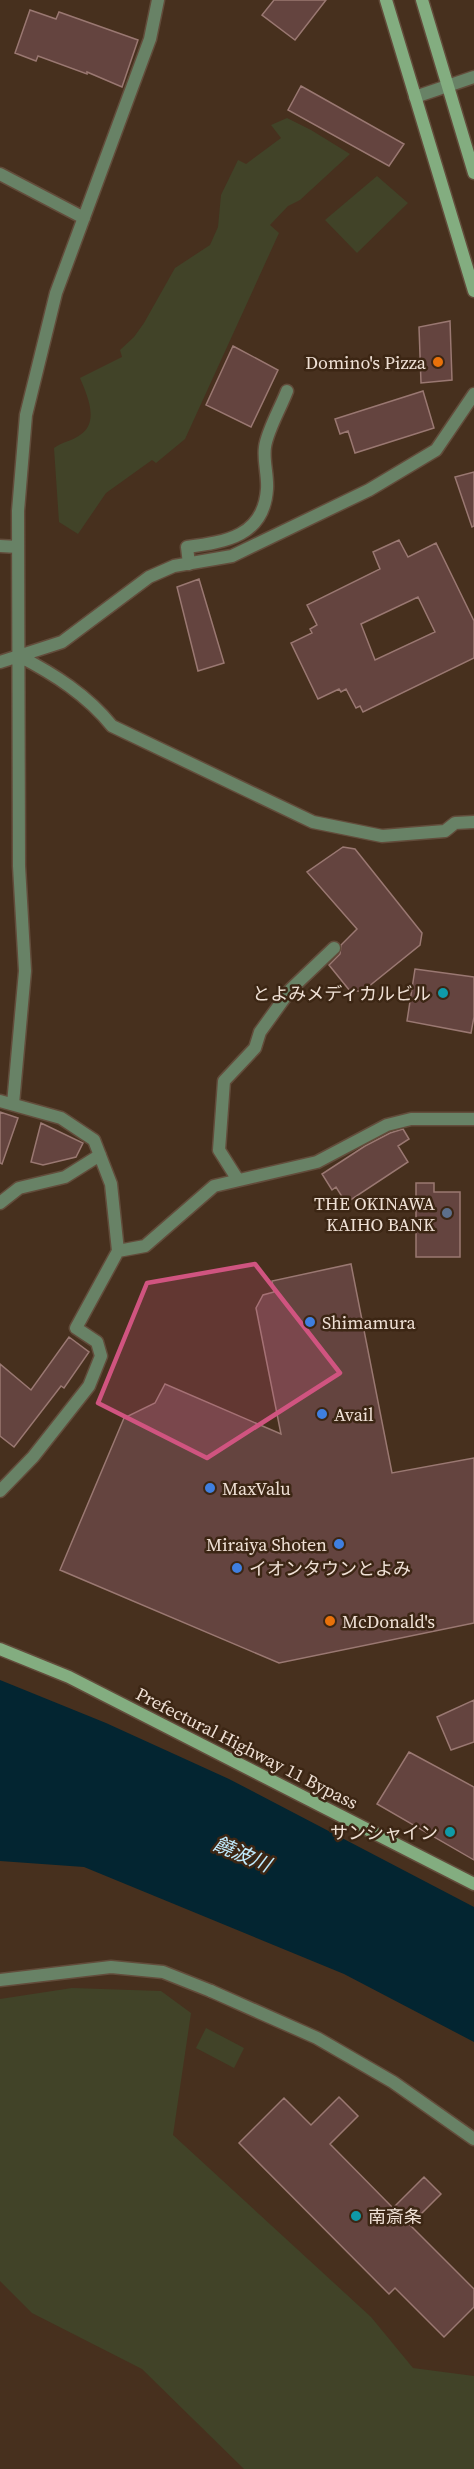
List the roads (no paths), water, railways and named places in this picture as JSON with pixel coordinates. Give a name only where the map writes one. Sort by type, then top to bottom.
[{"type":"main road","points":[[386,0],[474,291]]},
{"type":"main road","points":[[422,0],[474,173]]},
{"type":"main road","name":"Prefectural Highway 11 Bypass","points":[[0,1649],[69,1677],[474,1884]]},
{"type":"street","points":[[13,1104],[25,971],[19,866],[18,511],[26,415],[56,293],[150,39],[158,0]]},
{"type":"street","points":[[414,97],[474,76]]},
{"type":"street","points":[[0,174],[84,218]]},
{"type":"street","points":[[189,564],[187,547],[217,543],[239,536],[255,523],[263,509],[267,489],[265,447],[287,391]]},
{"type":"street","points":[[0,662],[62,642],[149,577],[174,566],[232,556],[369,490],[436,450],[474,394]]},
{"type":"street","points":[[0,546],[18,547]]},
{"type":"street","points":[[19,656],[52,674],[96,706],[112,726],[314,822],[382,836],[445,831],[455,823],[474,822]]},
{"type":"street","points":[[238,1180],[219,1150],[224,1081],[255,1048],[260,1032],[291,989],[334,948]]},
{"type":"street","points":[[0,1101],[62,1118],[94,1140],[111,1184],[118,1251],[76,1328],[97,1342],[102,1356],[89,1386],[33,1457],[0,1491]]},
{"type":"street","points":[[118,1251],[145,1246],[214,1186],[317,1162],[387,1125],[411,1119],[474,1119]]},
{"type":"street","points":[[0,1203],[19,1188],[65,1177],[100,1155]]},
{"type":"street","points":[[0,1980],[111,1967],[163,1972],[211,1990],[317,2038],[393,2082],[474,2139]]},
{"type":"water","name":"饒波川","points":[[0,1680],[106,1723],[229,1779],[474,1907],[474,2042],[344,1974],[84,1867],[0,1861]]},
{"type":"place","name":"Domino's Pizza","points":[[438,362]]},
{"type":"place","name":"とよみメディカルビル","points":[[443,993]]},
{"type":"place","name":"THE OKINAWA KAIHO BANK","points":[[447,1213]]},
{"type":"place","name":"Shimamura","points":[[310,1322]]},
{"type":"place","name":"Avail","points":[[322,1414]]},
{"type":"place","name":"MaxValu","points":[[210,1488]]},
{"type":"place","name":"Miraiya Shoten","points":[[339,1544]]},
{"type":"place","name":"イオンタウンとよみ","points":[[237,1568]]},
{"type":"place","name":"McDonald's","points":[[330,1621]]},
{"type":"place","name":"サンシャイン","points":[[450,1832]]},
{"type":"place","name":"南斎条","points":[[356,2216]]}]
